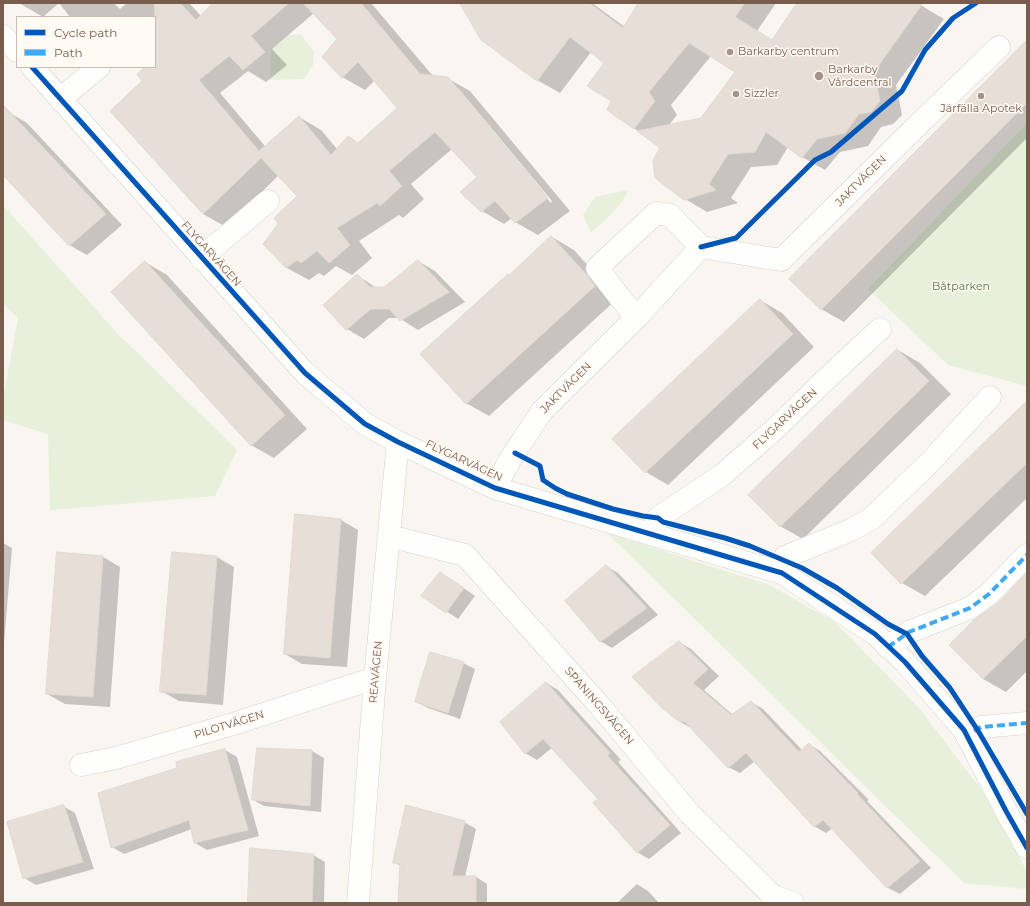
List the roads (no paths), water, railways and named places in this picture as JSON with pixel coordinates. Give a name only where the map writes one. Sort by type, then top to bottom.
[{"type":"street","points":[[3,36],[16,50]]},
{"type":"street","name":"JAKTVÄGEN","points":[[495,488],[511,458],[542,411],[636,318],[701,247],[781,260],[1000,47]]},
{"type":"street","name":"FLYGARVÄGEN","points":[[33,68],[305,373],[365,424],[398,442],[495,488],[782,573],[875,634],[905,662],[967,734],[1006,811],[1027,848]]},
{"type":"street","points":[[60,99],[98,68]]},
{"type":"street","points":[[201,258],[268,201]]},
{"type":"street","points":[[636,318],[597,268],[656,213],[670,215],[701,247]]},
{"type":"street","name":"FLYGARVÄGEN","points":[[650,533],[658,518],[721,476],[775,429],[880,329]]},
{"type":"street","points":[[782,573],[785,557],[851,530],[871,519],[930,462],[990,397]]},
{"type":"street","name":"REAVÄGEN","points":[[358,903],[375,678],[398,442]]},
{"type":"street","name":"SPANINGSVÄGEN","points":[[389,536],[465,555],[600,706],[689,813],[773,896],[793,903]]},
{"type":"street","points":[[888,647],[909,632],[970,608],[989,594],[1027,555]]},
{"type":"street","name":"PILOTVÄGEN","points":[[81,765],[116,758],[226,726],[375,678]]},
{"type":"street","points":[[967,734],[981,727],[1027,723]]},
{"type":"place","name":"Barkarby centrum","points":[[730,52]]},
{"type":"place","name":"Barkarby Vårdcentral","points":[[819,76]]},
{"type":"place","name":"Sizzler","points":[[736,94]]},
{"type":"place","name":"Järfälla Apotek","points":[[981,96]]},
{"type":"park label","name":"Båtparken","points":[[961,287]]}]
